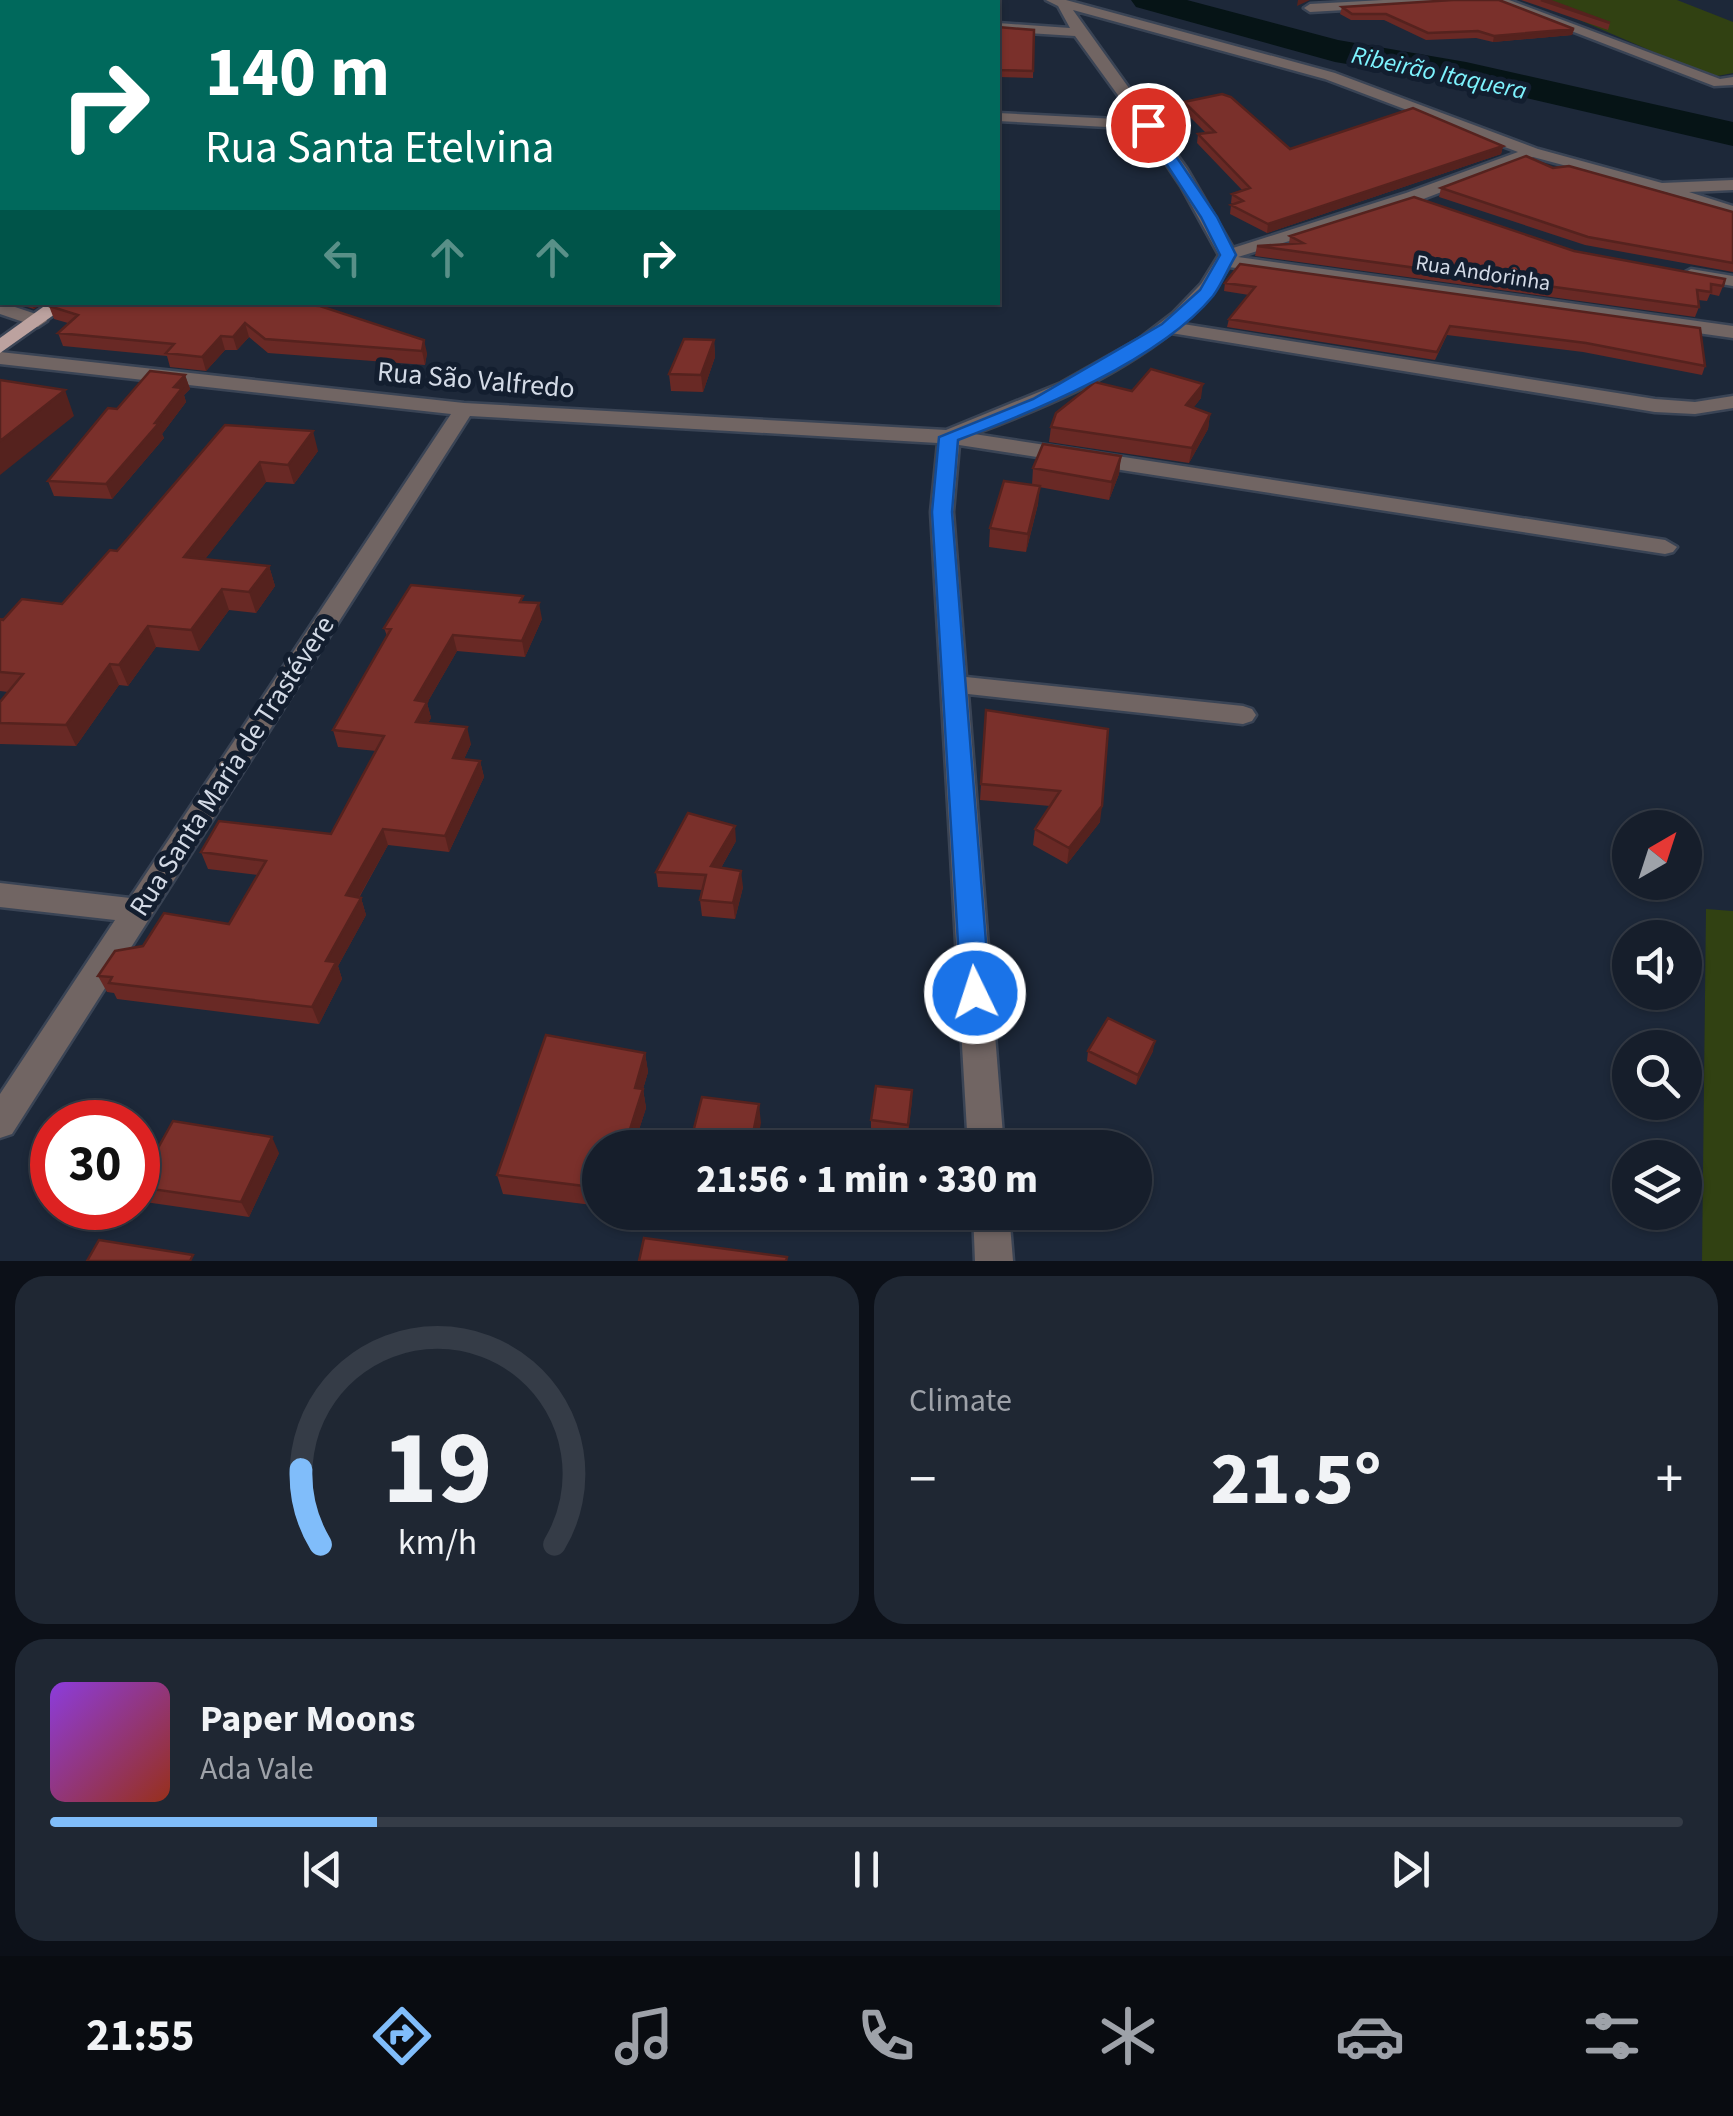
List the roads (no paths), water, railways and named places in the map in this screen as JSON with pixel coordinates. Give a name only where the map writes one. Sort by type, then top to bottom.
[{"type":"main road","points":[[0,347],[60,305]]},
{"type":"street","points":[[1310,8],[1449,0]]},
{"type":"street","points":[[1497,0],[1719,83],[1733,81]]},
{"type":"street","points":[[1058,2],[1209,217],[1226,258]]},
{"type":"street","points":[[1058,2],[1330,76],[1532,152],[1733,212]]},
{"type":"street","points":[[1000,27],[1078,32]]},
{"type":"street","points":[[1000,117],[1148,125]]},
{"type":"street","points":[[985,1130],[942,512],[949,437],[1040,403],[1168,328],[1206,292],[1226,258],[1412,197],[1532,152]]},
{"type":"street","points":[[1662,188],[1733,185]]},
{"type":"street","points":[[1412,197],[1449,209]]},
{"type":"street","name":"Rua Andorinha","points":[[1226,258],[1733,332]]},
{"type":"street","points":[[1680,273],[1733,280]]},
{"type":"street","points":[[0,308],[38,321]]},
{"type":"street","points":[[1168,328],[1648,403],[1714,409],[1733,402]]},
{"type":"street","name":"Rua São Valfredo","points":[[0,358],[464,410],[949,437],[1665,547]]},
{"type":"street","name":"Rua Santa Maria de Trastévere","points":[[0,1123],[464,410]]},
{"type":"street","points":[[954,684],[1243,715]]},
{"type":"street","points":[[0,895],[138,911]]},
{"type":"street","points":[[992,1230],[994,1261]]},
{"type":"waterway","name":"Ribeirão Itaquera","points":[[1148,0],[1335,51],[1466,73],[1733,134]]}]
